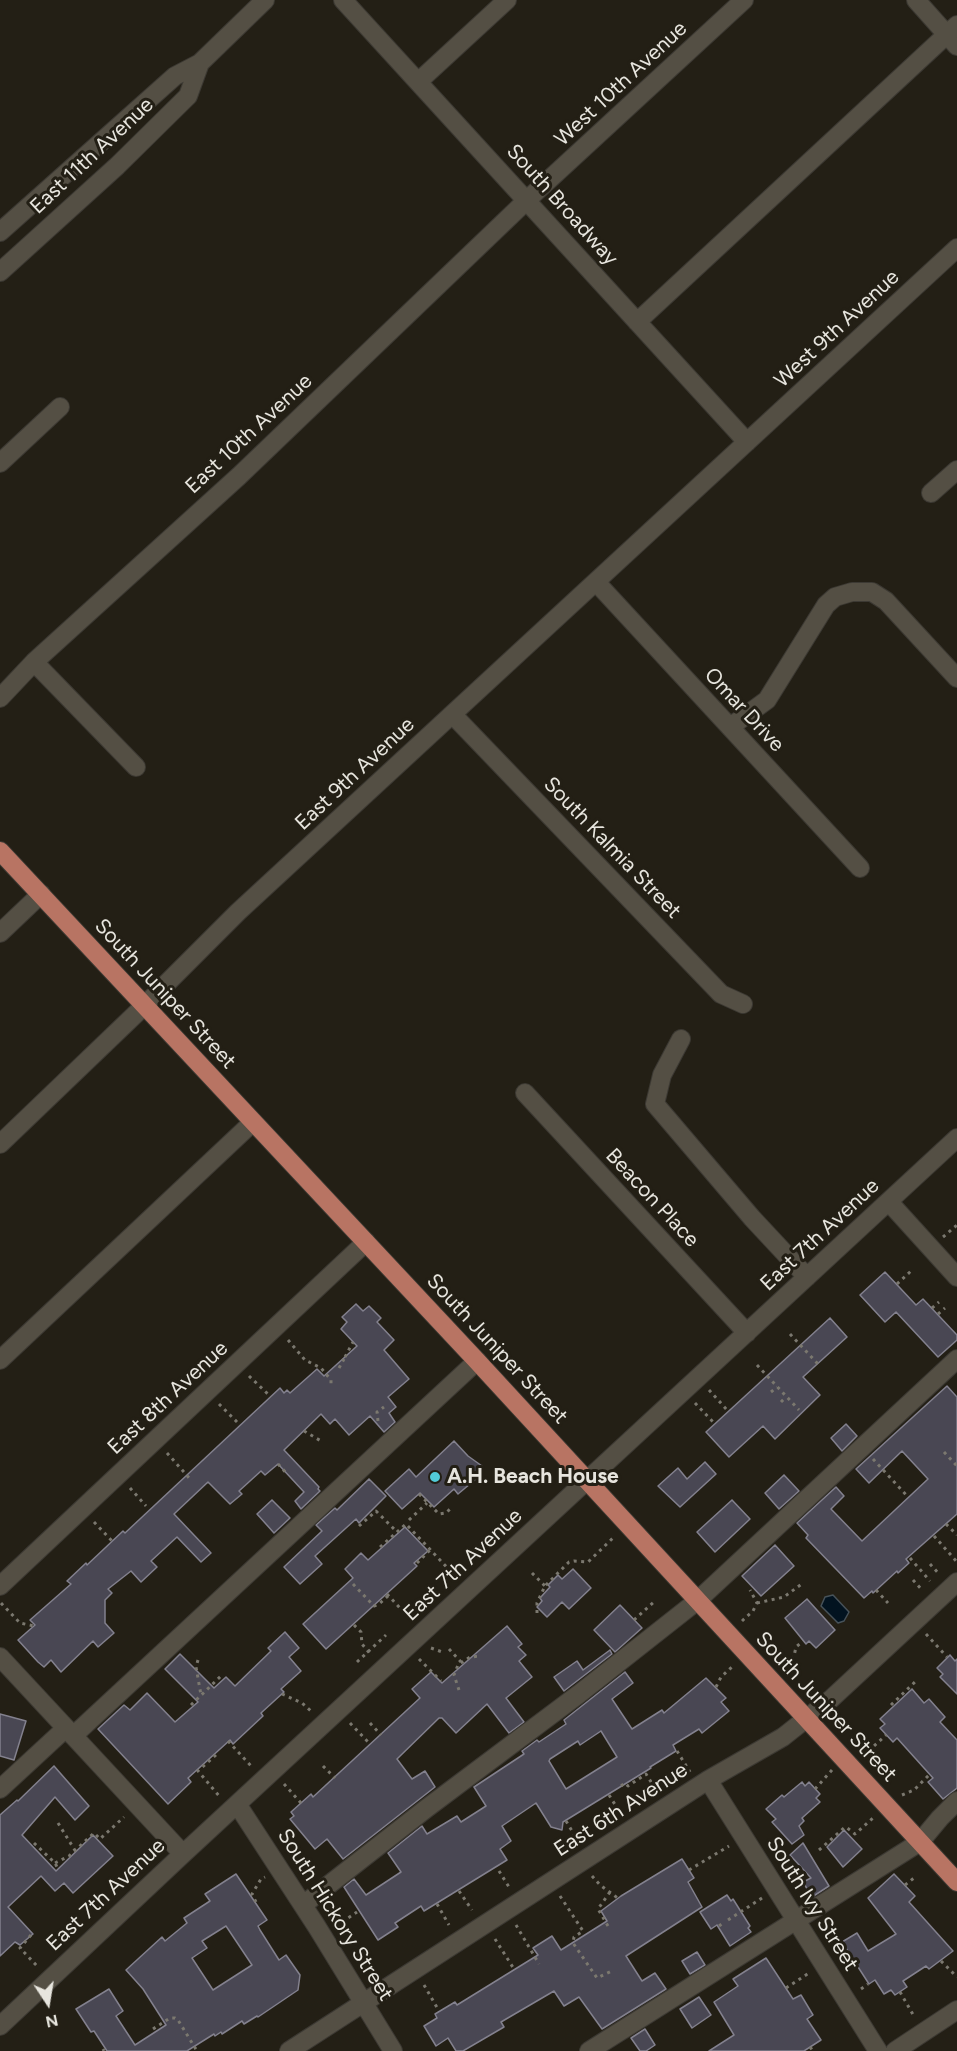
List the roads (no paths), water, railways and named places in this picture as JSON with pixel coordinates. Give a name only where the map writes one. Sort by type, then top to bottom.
[{"type":"main road","name":"South Juniper Street","points":[[0,851],[477,1361],[957,1882]]},
{"type":"street","name":"East 11th Avenue","points":[[0,232],[175,76],[200,63],[265,0]]},
{"type":"street","name":"South Broadway","points":[[343,0],[747,442]]},
{"type":"street","points":[[418,82],[507,0]]},
{"type":"street","name":"West 10th Avenue","points":[[528,200],[744,0]]},
{"type":"street","points":[[637,321],[954,35],[916,0]]},
{"type":"street","name":"East 11th Avenue","points":[[0,272],[117,166],[188,96],[200,63]]},
{"type":"street","name":"East 10th Avenue","points":[[0,698],[34,662],[239,476],[528,200]]},
{"type":"street","name":"West 9th Avenue","points":[[747,442],[957,248]]},
{"type":"street","points":[[0,463],[60,407]]},
{"type":"street","name":"East 9th Avenue","points":[[0,1144],[238,912],[747,442]]},
{"type":"street","points":[[931,494],[957,470]]},
{"type":"street","name":"Omar Drive","points":[[596,582],[860,868]]},
{"type":"street","points":[[729,728],[766,700],[826,605],[835,597],[852,592],[872,592],[886,601],[957,678]]},
{"type":"street","points":[[34,662],[136,767]]},
{"type":"street","name":"South Kalmia Street","points":[[453,715],[721,994],[743,1004]]},
{"type":"street","points":[[0,933],[41,894]]},
{"type":"street","points":[[681,1039],[662,1074],[655,1104],[752,1218],[807,1277]]},
{"type":"street","name":"Beacon Place","points":[[525,1093],[747,1333]]},
{"type":"street","points":[[0,1360],[253,1122]]},
{"type":"street","name":"East 7th Avenue","points":[[0,2026],[957,1138]]},
{"type":"street","points":[[889,1202],[957,1278]]},
{"type":"street","name":"East 8th Avenue","points":[[0,1586],[366,1242]]},
{"type":"street","points":[[303,1905],[426,1808],[579,1695],[697,1601],[957,1359]]},
{"type":"street","points":[[0,1789],[70,1732],[477,1361]]},
{"type":"street","name":"East 6th Avenue","points":[[289,2051],[708,1780],[783,1737],[831,1699],[957,1582]]},
{"type":"street","points":[[0,1657],[183,1854]]},
{"type":"street","name":"South Ivy Street","points":[[708,1780],[878,2051]]},
{"type":"street","points":[[589,2051],[920,1842],[957,1802]]},
{"type":"street","name":"South Hickory Street","points":[[237,1804],[322,1935],[393,2051]]},
{"type":"street","points":[[895,2051],[957,2010]]},
{"type":"water","points":[[833,1595],[849,1612],[844,1621],[838,1623],[821,1606],[825,1597]]},
{"type":"place","name":"A.H. Beach House","points":[[435,1477]]}]
